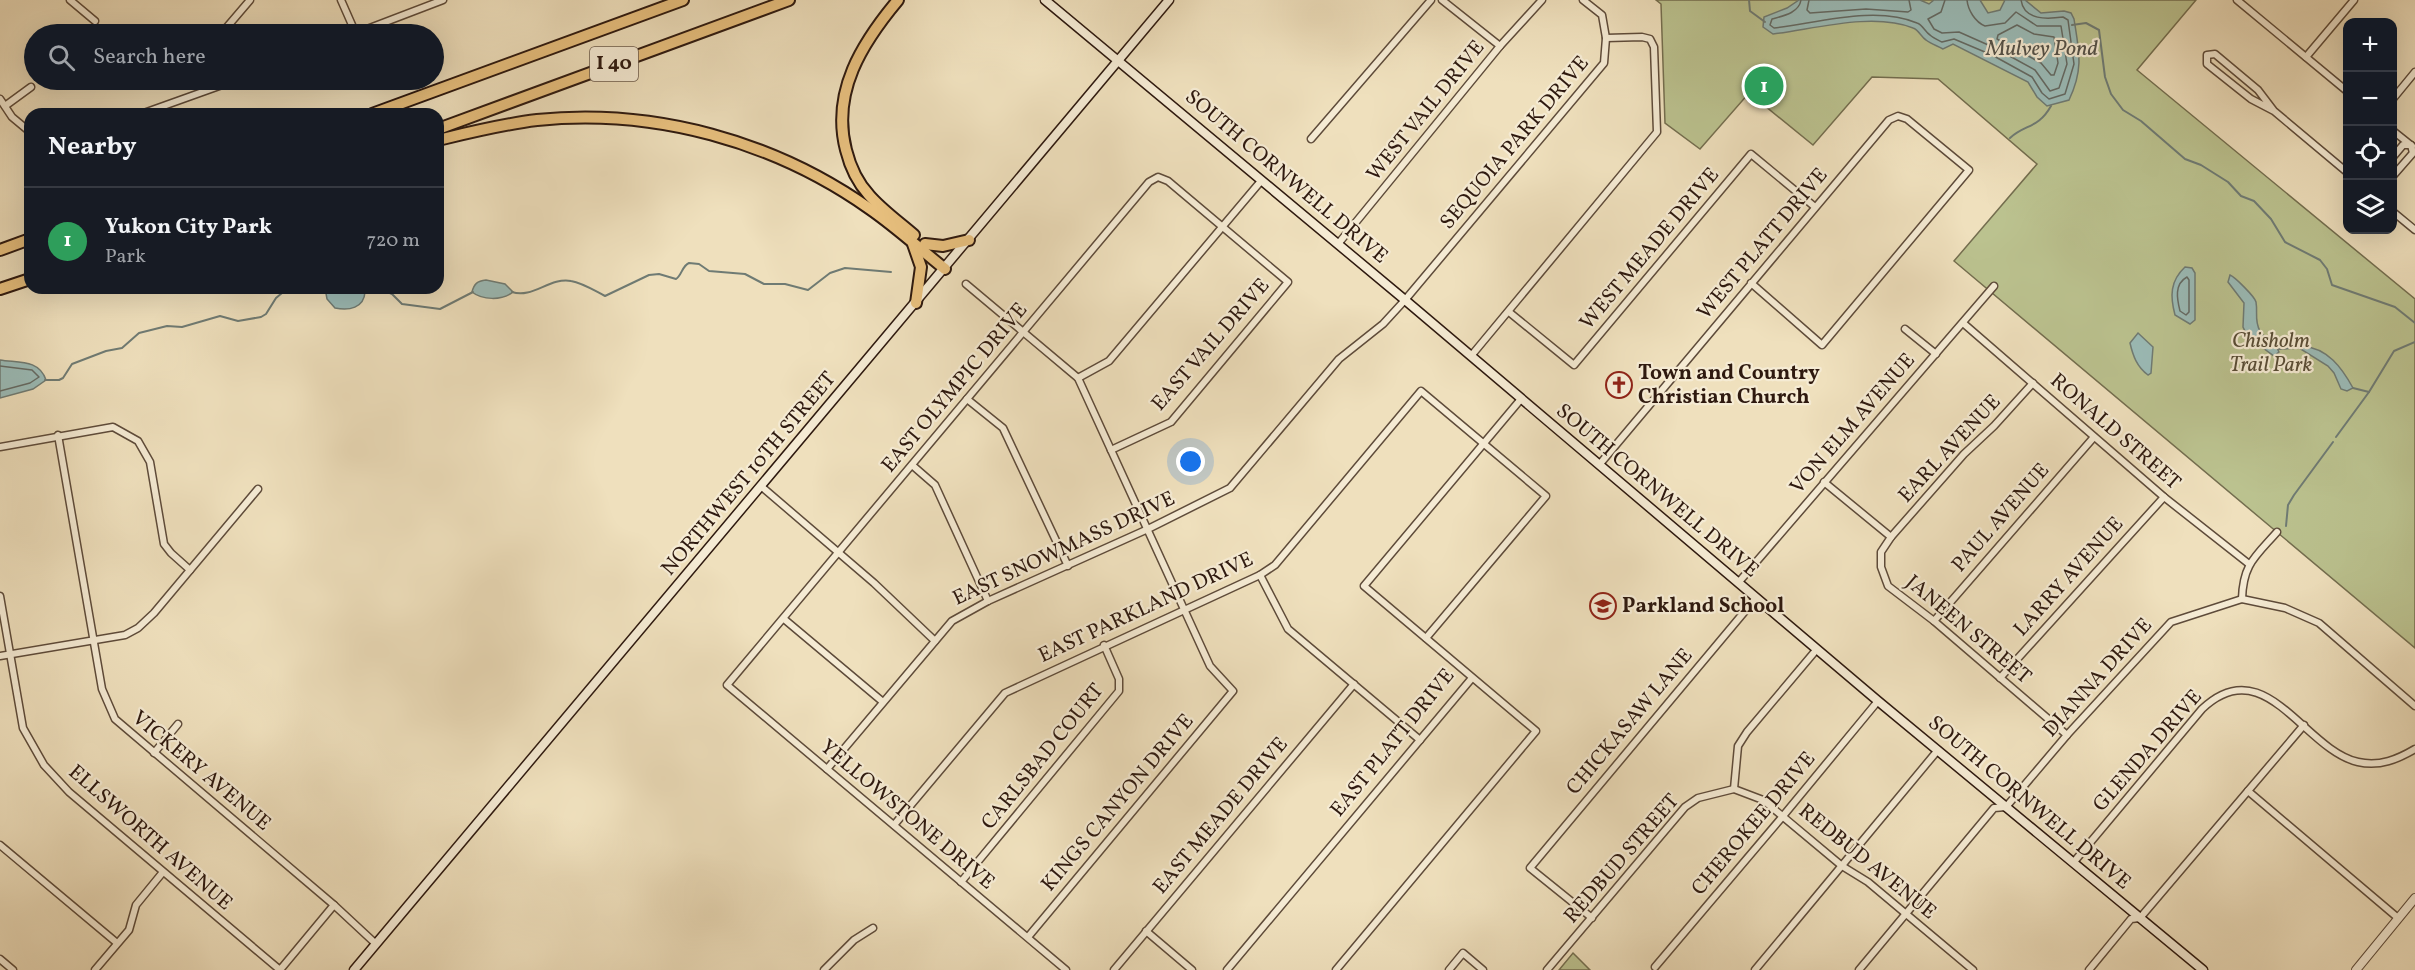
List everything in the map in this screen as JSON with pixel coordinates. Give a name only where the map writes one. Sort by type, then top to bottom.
[{"type":"highway","name":"I 40","points":[[444,88],[683,0]]},
{"type":"highway","name":"I 40","points":[[444,127],[789,0]]},
{"type":"highway","points":[[898,0],[866,42],[854,64],[843,96],[842,127],[847,156],[867,194],[947,266]]},
{"type":"highway","name":"I 40","points":[[388,108],[437,90]]},
{"type":"highway","points":[[444,139],[510,124],[567,118],[627,120],[695,130],[756,148],[803,169],[872,210],[911,242],[947,266]]},
{"type":"highway","points":[[925,244],[943,246],[969,240]]},
{"type":"highway","points":[[0,250],[24,241]]},
{"type":"highway","points":[[911,242],[921,267],[916,303]]},
{"type":"highway","points":[[0,290],[24,281]]},
{"type":"main road","name":"SOUTH CORNWELL DRIVE","points":[[1046,0],[1405,300],[1878,701],[2203,970]]},
{"type":"main road","name":"NORTHWEST 10TH STREET","points":[[354,970],[1169,0]]},
{"type":"street","points":[[70,0],[95,21]]},
{"type":"street","points":[[230,24],[250,0]]},
{"type":"street","points":[[341,0],[351,24]]},
{"type":"street","points":[[381,24],[443,0]]},
{"type":"street","points":[[1311,139],[1431,0]]},
{"type":"street","points":[[1443,0],[1500,46]]},
{"type":"street","name":"WEST VAIL DRIVE","points":[[1338,244],[1500,46],[1542,0]]},
{"type":"street","name":"SEQUOIA PARK DRIVE","points":[[1405,300],[1604,63],[1606,38],[1602,15],[1583,0]]},
{"type":"street","points":[[2237,0],[2343,88]]},
{"type":"street","points":[[2306,57],[2354,0]]},
{"type":"street","points":[[1471,356],[1657,132],[1654,47],[1650,39],[1642,37],[1606,38]]},
{"type":"street","points":[[2274,111],[2251,99],[2207,64],[2207,55],[2215,54],[2249,83],[2274,111],[2343,169]]},
{"type":"street","points":[[2397,94],[2415,72]]},
{"type":"street","points":[[4,106],[27,90]]},
{"type":"street","points":[[157,108],[204,90]]},
{"type":"street","points":[[0,99],[12,117],[24,127]]},
{"type":"street","name":"WEST PLATT DRIVE","points":[[1599,465],[1889,120],[1898,116],[1907,119],[1969,171],[1822,345],[1752,283]]},
{"type":"street","points":[[2397,133],[2413,147],[2413,153],[2397,171]]},
{"type":"street","points":[[2397,152],[2403,145],[2413,147]]},
{"type":"street","name":"WEST MEADE DRIVE","points":[[1509,312],[1574,365],[1751,154],[1815,207]]},
{"type":"street","name":"EAST OLYMPIC DRIVE","points":[[727,685],[1149,182],[1158,177],[1168,181],[1223,226]]},
{"type":"street","points":[[1078,378],[1109,361],[1261,181]]},
{"type":"street","points":[[2397,215],[2415,230]]},
{"type":"street","name":"EAST VAIL DRIVE","points":[[1111,450],[1171,422],[1288,282],[1223,226]]},
{"type":"street","points":[[966,284],[1078,378],[1183,609]]},
{"type":"street","name":"VON ELM AVENUE","points":[[1738,583],[1994,286]]},
{"type":"street","name":"EAST SNOWMASS DRIVE","points":[[827,769],[952,621],[988,601],[1148,529],[1230,488],[1339,360],[1383,324],[1405,300]]},
{"type":"street","name":"RONALD STREET","points":[[1963,323],[2164,497],[2248,564]]},
{"type":"street","points":[[1905,330],[1936,354]]},
{"type":"street","name":"EARL AVENUE","points":[[1891,537],[1964,454],[1994,426],[2033,382]]},
{"type":"street","name":"EAST PARKLAND DRIVE","points":[[894,825],[1005,693],[1104,645],[1260,575],[1275,565],[1421,391],[1483,444]]},
{"type":"street","points":[[967,399],[1003,428],[1068,566]]},
{"type":"street","points":[[1426,638],[1364,586],[1521,399]]},
{"type":"street","points":[[0,447],[113,427],[138,441],[150,462],[164,544],[190,570]]},
{"type":"street","name":"VICKERY AVENUE","points":[[58,435],[102,689],[111,713],[120,724],[334,905],[376,944]]},
{"type":"street","name":"PAUL AVENUE","points":[[1934,621],[2094,437]]},
{"type":"street","name":"EAST PLATT DRIVE","points":[[1227,970],[1472,678],[1426,638],[1546,496],[1483,444]]},
{"type":"street","points":[[912,465],[935,485],[988,601]]},
{"type":"street","points":[[1824,482],[1891,537]]},
{"type":"street","points":[[762,487],[874,583],[935,641]]},
{"type":"street","points":[[0,656],[124,635],[138,628],[154,613],[258,489]]},
{"type":"street","name":"LARRY AVENUE","points":[[2000,678],[2164,497]]},
{"type":"street","points":[[2242,599],[2243,578],[2248,564],[2277,532]]},
{"type":"street","name":"JANEEN STREET","points":[[1891,537],[1881,552],[1881,567],[1888,586],[1934,621],[2067,735]]},
{"type":"street","points":[[1260,575],[1288,629],[1420,740]]},
{"type":"street","name":"ELLSWORTH AVENUE","points":[[0,596],[23,728],[44,765],[69,792],[280,970],[334,905]]},
{"type":"street","name":"CHICKASAW LANE","points":[[1592,918],[1530,868],[1756,598]]},
{"type":"street","name":"DIANNA DRIVE","points":[[1859,970],[1994,808],[2006,807],[2067,735],[2171,622],[2242,599],[2285,608],[2319,623],[2415,706]]},
{"type":"street","name":"KINGS CANYON DRIVE","points":[[1028,937],[1233,691],[1210,666],[1183,609]]},
{"type":"street","points":[[784,619],[883,702]]},
{"type":"street","name":"CARLSBAD COURT","points":[[961,882],[1119,691],[1119,679],[1104,645]]},
{"type":"street","points":[[1734,789],[1738,747],[1817,649]]},
{"type":"street","points":[[1336,970],[1536,731],[1472,678]]},
{"type":"street","name":"EAST MEADE DRIVE","points":[[1114,970],[1354,684]]},
{"type":"street","name":"YELLOWSTONE DRIVE","points":[[727,685],[1066,970]]},
{"type":"street","name":"GLENDA DRIVE","points":[[2073,863],[2213,698],[2241,689],[2267,696],[2342,756],[2359,763],[2378,764],[2397,760],[2415,749]]},
{"type":"street","name":"CHEROKEE DRIVE","points":[[1655,967],[1784,816],[1878,701]]},
{"type":"street","points":[[154,753],[178,724]]},
{"type":"street","points":[[2089,970],[2131,919],[2140,918],[2304,725]]},
{"type":"street","points":[[1755,970],[1938,750]]},
{"type":"street","name":"REDBUD AVENUE","points":[[1734,789],[1762,800],[1784,816],[1842,866],[1868,882],[1970,969]]},
{"type":"street","name":"REDBUD STREET","points":[[1546,970],[1684,807],[1698,798],[1734,789]]},
{"type":"street","points":[[2248,791],[2398,918]]},
{"type":"street","points":[[0,845],[117,944]]},
{"type":"street","points":[[95,970],[129,930],[136,905],[163,872]]},
{"type":"street","points":[[2356,970],[2415,898]]},
{"type":"street","points":[[824,970],[854,940],[873,928]]},
{"type":"street","points":[[1146,931],[1192,970]]},
{"type":"street","points":[[1449,970],[1463,953],[1483,970]]},
{"type":"street","points":[[0,959],[14,970]]},
{"type":"green space","name":"Chisholm Trail Park","points":[[1656,0],[2196,0],[2137,70],[2415,299],[2415,648],[1954,261],[2037,164],[1938,79],[1872,77],[1813,145],[1749,93],[1700,149],[1665,123],[1661,4]]},
{"type":"green space","points":[[1573,953],[1590,970],[1559,970]]},
{"type":"water","name":"Mulvey Pond","points":[[1799,0],[1920,0],[1929,4],[1934,0],[1980,0],[1988,13],[2000,10],[2005,0],[2025,0],[2041,13],[2064,11],[2071,13],[2079,51],[2074,89],[2069,100],[2047,106],[2037,97],[2028,82],[1953,44],[1943,49],[1924,39],[1915,29],[1897,23],[1880,21],[1843,23],[1773,34],[1763,27],[1764,17],[1787,8]]},
{"type":"water","points":[[2185,267],[2192,268],[2195,273],[2195,320],[2190,324],[2175,315],[2172,301],[2174,283]]},
{"type":"water","points":[[2230,275],[2255,299],[2260,331],[2279,352],[2274,356],[2248,337],[2243,327],[2244,303],[2228,282]]},
{"type":"water","points":[[486,280],[505,284],[513,292],[503,297],[492,298],[481,297],[472,292],[476,283]]},
{"type":"water","points":[[326,294],[365,294],[359,305],[345,309],[335,308],[327,299]]},
{"type":"water","points":[[2138,333],[2153,347],[2151,373],[2148,375],[2136,361],[2130,343]]},
{"type":"water","points":[[2302,346],[2327,355],[2339,366],[2353,388],[2347,391],[2341,389],[2328,366],[2299,348]]},
{"type":"water","points":[[0,360],[33,365],[43,373],[46,380],[33,389],[0,398]]},
{"type":"waterway","points":[[1749,0],[1750,11],[1765,22]]},
{"type":"waterway","points":[[2072,25],[2086,23],[2099,30],[2105,77],[2111,94],[2123,110],[2141,121],[2185,159],[2201,165],[2228,182],[2241,196],[2254,201],[2271,219],[2285,242],[2320,260],[2327,269],[2332,285],[2395,307],[2415,323]]},
{"type":"waterway","points":[[2010,138],[2036,123],[2051,106]]},
{"type":"waterway","points":[[512,292],[527,293],[556,282],[571,281],[580,283],[605,296],[649,275],[659,274],[676,279],[689,263],[699,264],[709,271],[745,274],[764,284],[785,284],[808,290],[830,273],[845,268],[891,272]]},
{"type":"waterway","points":[[392,294],[402,304],[440,309],[473,292]]},
{"type":"waterway","points":[[45,380],[59,380],[63,378],[72,364],[106,351],[122,348],[139,333],[167,326],[182,327],[220,316],[238,321],[261,317],[266,314],[281,294]]},
{"type":"waterway","points":[[2336,437],[2369,392],[2394,351],[2415,342]]},
{"type":"waterway","points":[[2278,349],[2299,348]]},
{"type":"waterway","points":[[2353,388],[2369,392]]},
{"type":"waterway","points":[[2286,526],[2288,505],[2333,442]]},
{"type":"place","name":"Yukon City Park","points":[[1764,86]]},
{"type":"place","name":"Town and Country Christian Church","points":[[1619,385]]},
{"type":"place","name":"Parkland School","points":[[1603,606]]}]
